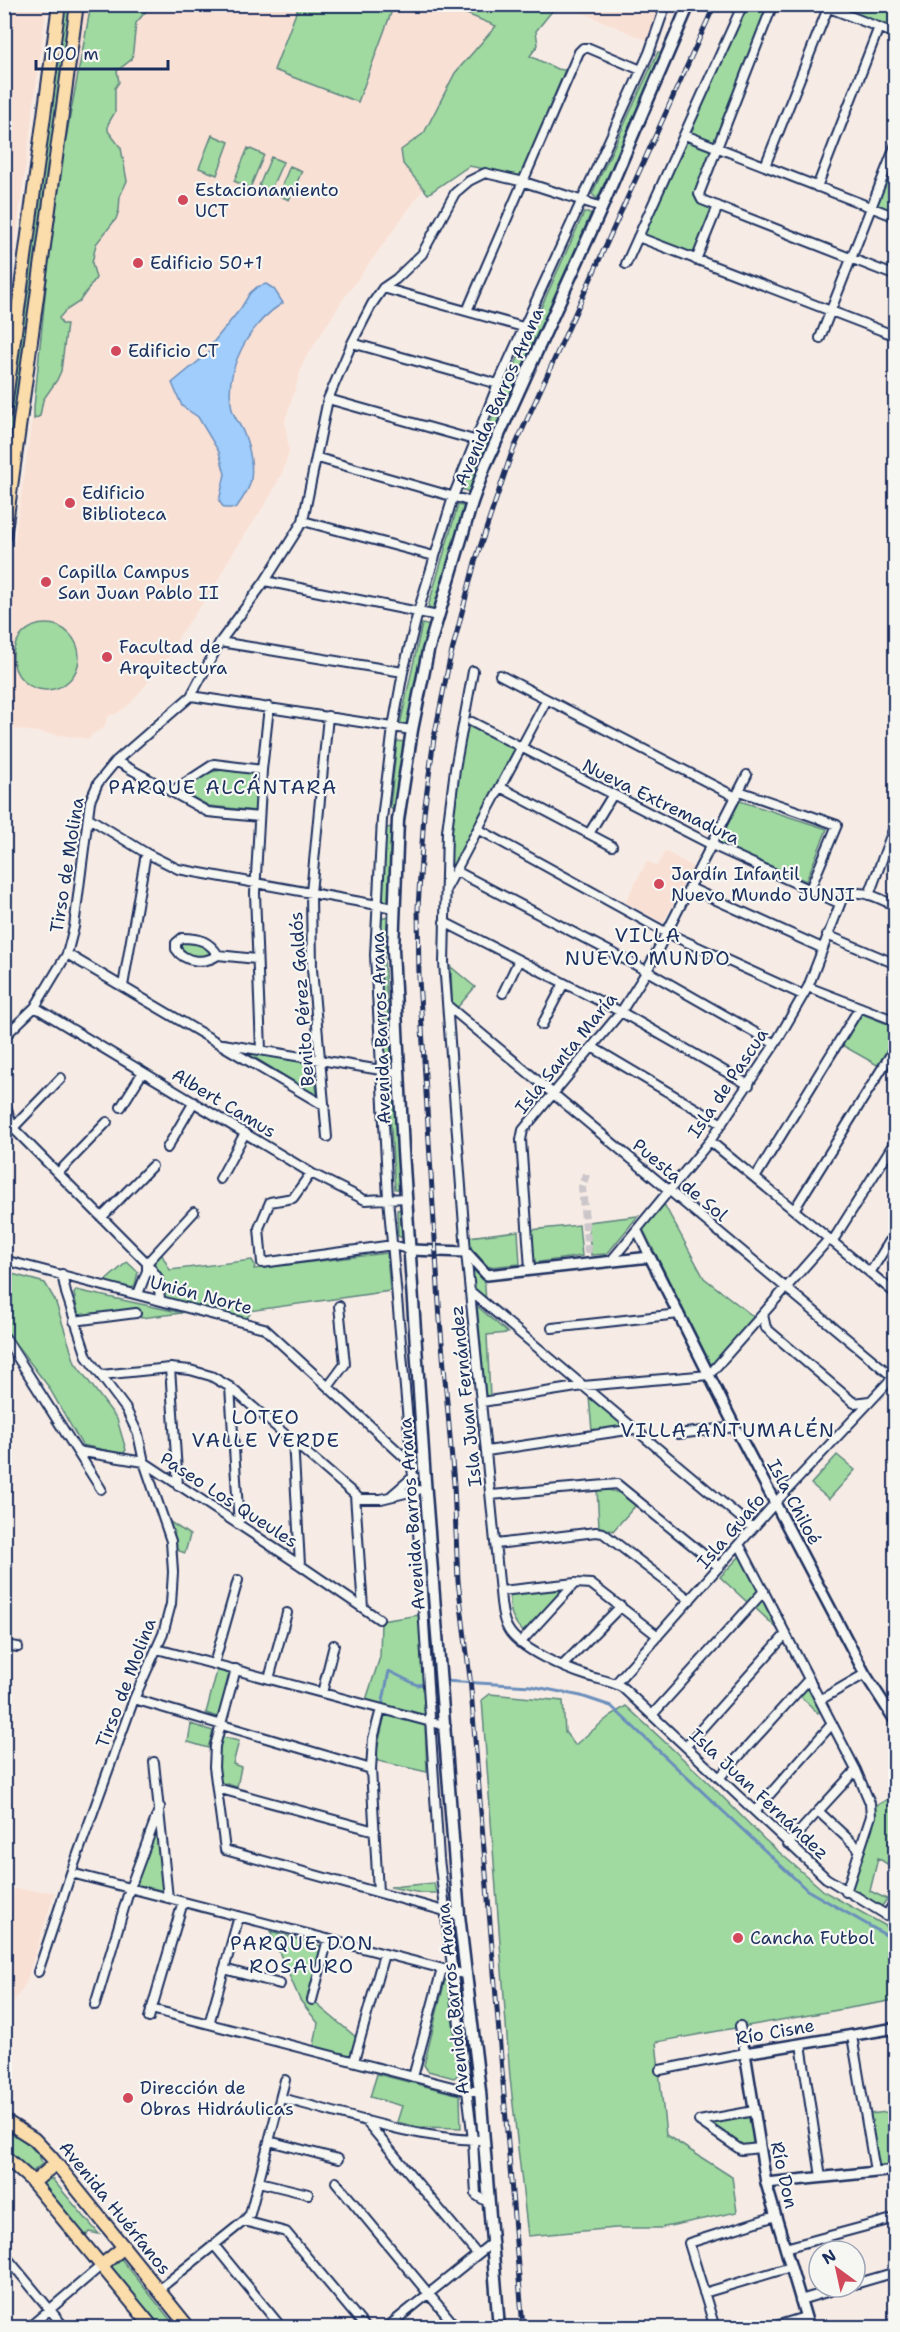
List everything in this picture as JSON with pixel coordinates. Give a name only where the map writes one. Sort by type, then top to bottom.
[{"type":"main road","points":[[4,414],[59,4]]},
{"type":"main road","points":[[4,538],[77,4]]},
{"type":"main road","name":"Avenida Barros Arana","points":[[499,2328],[489,2203],[479,2140],[480,2091],[459,1915],[446,1726],[422,1487],[424,1458],[393,949],[398,820],[412,730],[428,651],[472,502],[485,466],[602,207],[689,4]]},
{"type":"main road","name":"Avenida Huérfanos","points":[[4,2120],[34,2139],[56,2163],[189,2328]]},
{"type":"main road","points":[[4,2156],[33,2183],[153,2328]]},
{"type":"main road","points":[[33,2183],[56,2163]]},
{"type":"main road","points":[[102,2265],[124,2247]]},
{"type":"street","name":"Avenida Barros Arana","points":[[479,2140],[468,2091],[439,1859],[422,1487],[414,1476],[388,1198],[375,955],[382,819],[393,727],[403,672],[434,556],[453,497],[498,384],[657,35],[666,4]]},
{"type":"street","points":[[626,264],[743,4]]},
{"type":"street","points":[[773,4],[699,194],[702,200],[896,276]]},
{"type":"street","points":[[819,4],[896,34]]},
{"type":"street","points":[[765,166],[828,8]]},
{"type":"street","points":[[817,187],[879,27]]},
{"type":"street","points":[[467,311],[579,52],[584,48],[589,48],[641,70]]},
{"type":"street","points":[[685,135],[896,218]]},
{"type":"street","points":[[820,338],[893,157],[896,144]]},
{"type":"street","name":"Tirso de Molina","points":[[4,1037],[35,1007],[67,954],[74,927],[90,818],[90,801],[98,783],[116,762],[191,696],[220,642],[265,581],[303,521],[318,458],[328,399],[352,343],[383,288],[422,254],[455,193],[485,173],[524,182],[602,207]]},
{"type":"street","points":[[696,260],[718,206]]},
{"type":"street","points":[[638,237],[896,336]]},
{"type":"street","points":[[383,288],[524,327]]},
{"type":"street","points":[[352,343],[498,384]]},
{"type":"street","points":[[328,399],[474,440]]},
{"type":"street","points":[[318,458],[472,502]]},
{"type":"street","points":[[303,521],[434,556]]},
{"type":"street","points":[[265,581],[438,616]]},
{"type":"street","points":[[220,642],[403,672]]},
{"type":"street","name":"Isla Juan Fernández","points":[[473,671],[455,769],[448,823],[444,963],[466,1252],[505,1621],[508,1629],[520,1643],[587,1676],[616,1683],[653,1714],[826,1878],[896,1921]]},
{"type":"street","points":[[500,675],[738,794],[837,825],[810,889]]},
{"type":"street","points":[[191,696],[412,730]]},
{"type":"street","points":[[445,891],[546,700]]},
{"type":"street","points":[[261,1050],[256,959],[256,882],[262,770],[269,707]]},
{"type":"street","name":"Benito Pérez Galdós","points":[[327,1137],[312,969],[311,893],[328,716]]},
{"type":"street","name":"Nueva Extremadura","points":[[472,722],[612,796],[839,903]]},
{"type":"street","points":[[116,762],[208,812],[259,817]]},
{"type":"street","points":[[171,792],[214,764],[262,770]]},
{"type":"street","name":"Isla Santa María","points":[[530,1269],[521,1140],[525,1127],[621,1012],[647,971],[747,775]]},
{"type":"street","points":[[500,787],[590,832],[612,846]]},
{"type":"street","points":[[590,832],[612,796]]},
{"type":"street","points":[[90,818],[146,853],[178,869],[394,908]]},
{"type":"street","points":[[382,819],[398,820]]},
{"type":"street","points":[[869,895],[896,822]]},
{"type":"street","points":[[478,829],[667,933],[803,995]]},
{"type":"street","points":[[123,986],[146,853]]},
{"type":"street","points":[[456,871],[647,971],[775,1044]]},
{"type":"street","points":[[690,888],[822,948]]},
{"type":"street","points":[[839,903],[850,894],[860,892],[896,906]]},
{"type":"street","name":"Isla de Pascua","points":[[610,1262],[710,1141],[775,1044],[808,987],[839,903]]},
{"type":"street","points":[[444,922],[621,1012],[748,1085]]},
{"type":"street","points":[[827,935],[896,964]]},
{"type":"street","points":[[218,956],[207,942],[195,939],[182,938],[175,946],[179,954],[200,962],[206,962],[218,956],[256,959]]},
{"type":"street","points":[[67,954],[325,1106]]},
{"type":"street","points":[[503,993],[519,960]]},
{"type":"street","points":[[542,1025],[564,983]]},
{"type":"street","points":[[808,987],[896,1021]]},
{"type":"street","name":"Puesta de Sol","points":[[448,1006],[894,1376]]},
{"type":"street","name":"Albert Camus","points":[[35,1007],[311,1173],[365,1200],[407,1198]]},
{"type":"street","points":[[755,1178],[860,1007]]},
{"type":"street","points":[[216,1043],[399,1073]]},
{"type":"street","points":[[794,1210],[896,1046]]},
{"type":"street","points":[[592,1047],[722,1124]]},
{"type":"street","points":[[121,1107],[143,1072]]},
{"type":"street","points":[[12,1128],[61,1078]]},
{"type":"street","points":[[4,1100],[12,1128],[147,1263],[158,1278],[160,1299]]},
{"type":"street","points":[[167,1148],[194,1102]]},
{"type":"street","points":[[58,1173],[107,1122]]},
{"type":"street","points":[[220,1179],[245,1133]]},
{"type":"street","points":[[482,1402],[583,1386],[709,1375],[831,1240],[896,1140]]},
{"type":"street","points":[[710,1141],[896,1294]]},
{"type":"street","points":[[102,1217],[152,1166]]},
{"type":"street","points":[[311,1173],[293,1198],[270,1202],[259,1228],[262,1263],[393,1245],[411,1250],[466,1252],[487,1275],[650,1257]]},
{"type":"street","points":[[138,1294],[147,1271],[147,1263],[194,1212]]},
{"type":"street","name":"Isla Chiloé","points":[[636,1230],[735,1427],[865,1674],[896,1722]]},
{"type":"street","points":[[870,1273],[896,1231]]},
{"type":"street","name":"Unión Norte","points":[[6,1260],[264,1328],[413,1464],[422,1487]]},
{"type":"street","name":"Tirso de Molina","points":[[39,1972],[71,1873],[134,1699],[157,1649],[171,1604],[173,1557],[164,1517],[144,1462],[138,1434],[87,1357],[62,1274]]},
{"type":"street","points":[[470,1291],[753,1528]]},
{"type":"street","points":[[328,1387],[345,1364],[339,1306]]},
{"type":"street","points":[[75,1321],[136,1312]]},
{"type":"street","points":[[552,1328],[678,1314]]},
{"type":"street","points":[[763,1315],[766,1328],[854,1403],[869,1401]]},
{"type":"street","points":[[4,1336],[101,1489]]},
{"type":"street","points":[[170,1368],[178,1486]]},
{"type":"street","points":[[101,1375],[170,1368],[200,1372],[230,1387],[360,1499],[389,1497],[422,1487]]},
{"type":"street","name":"Isla Guafo","points":[[616,1683],[753,1528],[894,1376]]},
{"type":"street","points":[[230,1387],[239,1525]]},
{"type":"street","points":[[678,1434],[735,1427]]},
{"type":"street","points":[[487,1451],[634,1429]]},
{"type":"street","name":"Avenida Barros Arana","points":[[396,1449],[407,1442],[410,1435]]},
{"type":"street","points":[[293,1439],[300,1564]]},
{"type":"street","name":"Paseo Los Queules","points":[[77,1451],[144,1462],[300,1564],[379,1619]]},
{"type":"street","points":[[413,1464],[424,1458]]},
{"type":"street","points":[[389,1497],[414,1476]]},
{"type":"street","points":[[491,1495],[617,1484],[719,1567]]},
{"type":"street","points":[[355,1495],[363,1608]]},
{"type":"street","points":[[496,1544],[603,1533],[690,1600]]},
{"type":"street","points":[[739,1544],[856,1770],[871,1811],[846,1892]]},
{"type":"street","points":[[214,1664],[238,1580]]},
{"type":"street","points":[[501,1591],[575,1583],[591,1584],[658,1636]]},
{"type":"street","points":[[520,1643],[575,1583]]},
{"type":"street","points":[[653,1714],[764,1591]]},
{"type":"street","points":[[563,1665],[621,1606]]},
{"type":"street","points":[[269,1679],[287,1613]]},
{"type":"street","points":[[686,1746],[786,1634]]},
{"type":"street","points":[[4,1645],[18,1647]]},
{"type":"street","points":[[322,1693],[334,1645]]},
{"type":"street","points":[[157,1649],[446,1726]]},
{"type":"street","points":[[236,1669],[215,1746],[214,1767],[225,1850],[459,1915]]},
{"type":"street","points":[[820,1700],[865,1674]]},
{"type":"street","points":[[720,1777],[809,1679]]},
{"type":"street","points":[[134,1699],[371,1769]]},
{"type":"street","points":[[378,1892],[371,1769],[373,1739],[381,1709]]},
{"type":"street","points":[[755,1811],[832,1724]]},
{"type":"street","points":[[154,1762],[168,1898]]},
{"type":"street","points":[[788,1844],[856,1770]]},
{"type":"street","points":[[217,1788],[375,1831]]},
{"type":"street","points":[[95,2005],[129,1888],[160,1808]]},
{"type":"street","points":[[818,1811],[860,1850]]},
{"type":"street","points":[[71,1873],[467,1975]]},
{"type":"street","points":[[886,1916],[896,1900]]},
{"type":"street","points":[[149,2018],[183,1902]]},
{"type":"street","points":[[209,2024],[238,1916]]},
{"type":"street","points":[[312,2000],[328,1939]]},
{"type":"street","points":[[354,2061],[384,1954]]},
{"type":"street","points":[[224,1969],[280,1984]]},
{"type":"street","points":[[412,2076],[442,1969]]},
{"type":"street","points":[[151,2009],[468,2091],[480,2091]]},
{"type":"street","name":"Río Don","points":[[740,2026],[766,2183],[808,2328]]},
{"type":"street","name":"Río Cisne","points":[[660,2070],[745,2053],[896,2028]]},
{"type":"street","points":[[852,2036],[875,2171]]},
{"type":"street","points":[[801,2044],[821,2177]]},
{"type":"street","points":[[159,2290],[250,2214],[285,2080]]},
{"type":"street","points":[[281,2098],[410,2133],[479,2140]]},
{"type":"street","points":[[754,2111],[699,2121],[741,2150],[760,2148]]},
{"type":"street","points":[[364,2119],[477,2254]]},
{"type":"street","points":[[269,2141],[338,2158]]},
{"type":"street","points":[[766,2183],[896,2170]]},
{"type":"street","points":[[259,2182],[308,2194]]},
{"type":"street","points":[[336,2182],[457,2328]]},
{"type":"street","points":[[715,2328],[689,2243],[776,2217]]},
{"type":"street","points":[[785,2248],[896,2218]]},
{"type":"street","points":[[244,2221],[286,2232],[366,2328]]},
{"type":"street","points":[[386,2328],[493,2242]]},
{"type":"street","points":[[214,2245],[282,2328]]},
{"type":"street","points":[[6,2259],[65,2328]]},
{"type":"street","points":[[28,2328],[102,2265]]},
{"type":"street","points":[[704,2293],[791,2267]]},
{"type":"street","points":[[867,2280],[896,2272]]},
{"type":"street","points":[[801,2300],[807,2298]]},
{"type":"street","points":[[769,2328],[806,2317]]},
{"type":"shaded area","points":[[4,5],[47,5],[5,322]]},
{"type":"shaded area","points":[[82,5],[457,5],[499,22],[430,180],[342,301],[304,361],[285,421],[289,452],[283,471],[271,495],[228,561],[215,586],[179,636],[175,649],[131,703],[107,718],[104,728],[91,735],[90,739],[5,728],[5,608],[34,404],[51,235]]},
{"type":"shaded area","points":[[565,5],[660,5],[648,41]]},
{"type":"shaded area","name":"Jardín Infantil Nuevo Mundo JUNJI","points":[[665,851],[693,867],[663,923],[625,902],[647,861],[657,866]]},
{"type":"shaded area","points":[[5,1888],[55,1892],[26,1983],[5,2016]]},
{"type":"green space","points":[[66,5],[72,5],[4,500],[5,451]]},
{"type":"green space","points":[[91,5],[149,5],[136,23],[132,59],[117,71],[119,82],[115,88],[115,112],[108,124],[108,131],[121,148],[127,181],[120,196],[116,219],[96,244],[92,263],[96,278],[79,302],[59,318],[62,324],[67,324],[61,371],[43,400],[40,416],[34,419],[51,235],[64,148]]},
{"type":"green space","points":[[299,5],[394,5],[358,102],[274,70]]},
{"type":"green space","points":[[445,5],[557,5],[536,31],[538,45],[530,56],[557,69],[565,70],[522,176],[469,166],[428,194],[403,164],[401,150],[424,133],[455,73],[496,26]]},
{"type":"green space","points":[[746,5],[769,5],[715,147],[687,136]]},
{"type":"green space","points":[[828,5],[890,5],[895,7],[895,31]]},
{"type":"green space","points":[[658,52],[665,54],[597,199],[592,194]]},
{"type":"green space","points":[[212,135],[229,142],[217,175],[199,168]]},
{"type":"green space","points":[[685,141],[714,152],[696,194],[698,203],[714,210],[693,260],[641,238]]},
{"type":"green space","points":[[248,148],[264,155],[250,188],[234,181]]},
{"type":"green space","points":[[271,157],[283,162],[270,191],[259,186]]},
{"type":"green space","points":[[893,160],[895,161],[895,216],[875,207]]},
{"type":"green space","points":[[290,166],[302,171],[289,200],[278,195]]},
{"type":"green space","points":[[584,213],[591,213],[484,457],[471,493],[462,489],[508,380]]},
{"type":"green space","points":[[458,505],[467,507],[437,609],[428,607]]},
{"type":"green space","points":[[46,624],[59,627],[69,634],[76,644],[79,657],[76,670],[69,680],[59,687],[46,690],[33,687],[23,680],[16,670],[13,657],[16,644],[23,634],[33,627]]},
{"type":"green space","points":[[422,624],[431,626],[420,664],[408,725],[400,725]]},
{"type":"green space","points":[[467,724],[516,750],[450,874],[449,818]]},
{"type":"green space","points":[[397,741],[405,742],[397,813],[390,808]]},
{"type":"green space","name":"PARQUE ALCÁNTARA","points":[[223,770],[255,774],[256,811],[209,806],[181,791],[210,772]]},
{"type":"green space","points":[[740,801],[827,829],[806,881],[721,845],[720,838]]},
{"type":"green space","points":[[393,826],[389,901],[380,900],[385,829]]},
{"type":"green space","points":[[388,917],[384,960],[392,1067],[385,1067],[379,969],[380,919]]},
{"type":"green space","points":[[184,941],[205,945],[213,954],[199,957],[190,955],[179,946]]},
{"type":"green space","points":[[451,967],[475,987],[457,1008],[452,1004]]},
{"type":"green space","points":[[860,1013],[895,1027],[895,1038],[879,1066],[840,1044]]},
{"type":"green space","points":[[247,1053],[314,1063],[317,1096]]},
{"type":"green space","points":[[394,1084],[401,1189],[395,1189],[388,1085]]},
{"type":"green space","points":[[664,1204],[704,1278],[754,1317],[712,1367],[643,1229]]},
{"type":"green space","points":[[403,1209],[405,1239],[398,1236],[397,1210]]},
{"type":"green space","points":[[638,1216],[607,1254],[591,1255],[588,1222]]},
{"type":"green space","points":[[579,1225],[582,1256],[533,1263],[531,1230]]},
{"type":"green space","points":[[518,1231],[520,1264],[488,1267],[468,1252],[468,1237]]},
{"type":"green space","points":[[161,1253],[170,1270],[252,1260],[255,1265],[254,1269],[387,1253],[390,1291],[248,1311],[250,1314],[246,1319],[163,1297],[160,1277],[152,1261]]},
{"type":"green space","points":[[127,1262],[138,1272],[132,1288],[104,1282]]},
{"type":"green space","points":[[475,1268],[484,1273],[486,1302],[473,1289],[472,1270]]},
{"type":"green space","points":[[5,1272],[45,1283],[55,1300],[75,1363],[117,1419],[126,1450],[123,1454],[82,1445],[48,1386],[5,1330]]},
{"type":"green space","points":[[76,1290],[182,1313],[141,1318],[140,1311],[136,1310],[79,1317],[74,1294]]},
{"type":"green space","points":[[477,1306],[508,1333],[487,1335],[490,1397],[486,1398]]},
{"type":"green space","points":[[589,1397],[623,1424],[622,1427],[592,1431]]},
{"type":"green space","points":[[837,1455],[855,1470],[829,1499],[811,1484]]},
{"type":"green space","points":[[597,1489],[618,1493],[636,1505],[613,1531],[599,1527]]},
{"type":"green space","points":[[167,1520],[190,1535],[185,1553],[174,1549]]},
{"type":"green space","points":[[741,1555],[759,1590],[747,1602],[720,1577]]},
{"type":"green space","points":[[563,1586],[564,1590],[525,1633],[514,1620],[511,1593]]},
{"type":"green space","points":[[764,1597],[781,1632],[753,1606]]},
{"type":"green space","points":[[419,1615],[426,1715],[366,1700],[380,1657],[381,1621]]},
{"type":"green space","points":[[218,1667],[231,1671],[220,1718],[206,1713]]},
{"type":"green space","points":[[806,1685],[810,1686],[822,1709],[818,1713],[798,1694]]},
{"type":"green space","points":[[490,1694],[563,1701],[565,1732],[575,1745],[626,1706],[708,1782],[764,1839],[825,1892],[895,1931],[895,2000],[656,2042],[666,2135],[732,2177],[737,2212],[660,2228],[616,2228],[528,2236],[510,2078],[482,1700]]},
{"type":"green space","points":[[385,1714],[425,1724],[427,1772],[378,1761],[377,1750]]},
{"type":"green space","points":[[191,1724],[213,1731],[208,1748],[188,1742]]},
{"type":"green space","points":[[222,1737],[239,1741],[233,1764],[241,1767],[237,1787],[220,1782],[217,1752]]},
{"type":"green space","points":[[895,1795],[895,1869],[878,1858],[870,1891],[887,1899],[880,1909],[848,1890],[870,1809]]},
{"type":"green space","points":[[156,1828],[158,1828],[164,1891],[135,1884]]},
{"type":"green space","points":[[434,1883],[436,1893],[421,1893],[390,1887]]},
{"type":"green space","name":"PARQUE DON ROSAURO","points":[[270,1931],[321,1946],[308,1997],[357,2038],[351,2056],[314,2046],[318,2023],[300,2000]]},
{"type":"green space","points":[[447,1979],[460,2073],[454,2078],[428,2071],[424,2065]]},
{"type":"green space","points":[[377,2074],[460,2095],[461,2128],[418,2127],[397,2122],[402,2106],[370,2097]]},
{"type":"green space","points":[[895,2111],[895,2166],[877,2168],[870,2114]]},
{"type":"green space","points":[[751,2115],[755,2145],[742,2146],[709,2123]]},
{"type":"green space","points":[[5,2128],[37,2153],[42,2164],[32,2172],[5,2150]]},
{"type":"green space","points":[[50,2179],[99,2234],[89,2232],[85,2237],[40,2184]]},
{"type":"green space","points":[[119,2256],[176,2327],[159,2327],[108,2264]]},
{"type":"water","points":[[266,284],[274,289],[283,303],[260,322],[242,348],[235,363],[230,394],[233,412],[248,445],[251,459],[250,484],[236,508],[224,508],[219,501],[225,474],[219,452],[198,417],[182,406],[172,383],[212,350],[211,345],[241,308],[250,293]]},
{"type":"waterway","points":[[143,1643],[155,1646]]},
{"type":"waterway","points":[[382,1706],[389,1671],[417,1685],[437,1682]]},
{"type":"waterway","points":[[443,1681],[531,1686],[581,1696],[611,1706],[807,1890],[896,1941]]},
{"type":"tunnel","points":[[586,1174],[582,1187],[589,1264]]},
{"type":"railway","points":[[523,2328],[470,1678],[458,1581],[454,1484],[440,1320],[419,979],[418,908],[424,813],[434,738],[449,663],[475,562],[511,455],[715,4]]},
{"type":"place","name":"Estacionamiento UCT","points":[[183,200]]},
{"type":"place","name":"Edificio 50+1","points":[[138,263]]},
{"type":"place","name":"Edificio CT","points":[[116,351]]},
{"type":"place","name":"Edificio Biblioteca","points":[[70,503]]},
{"type":"place","name":"Capilla Campus San Juan Pablo II","points":[[46,582]]},
{"type":"place","name":"Facultad de Arquitectura","points":[[107,657]]},
{"type":"place","name":"Jardín Infantil Nuevo Mundo JUNJI","points":[[659,884]]},
{"type":"place","name":"Cancha Futbol","points":[[738,1938]]},
{"type":"place","name":"Dirección de Obras Hidráulicas","points":[[128,2098]]},
{"type":"district","name":"PARQUE ALCÁNTARA","points":[[223,787]]},
{"type":"district","name":"VILLA NUEVO MUNDO","points":[[648,946]]},
{"type":"district","name":"LOTEO VALLE VERDE","points":[[266,1428]]},
{"type":"district","name":"VILLA ANTUMALÉN","points":[[728,1430]]},
{"type":"district","name":"PARQUE DON ROSAURO","points":[[302,1954]]}]
